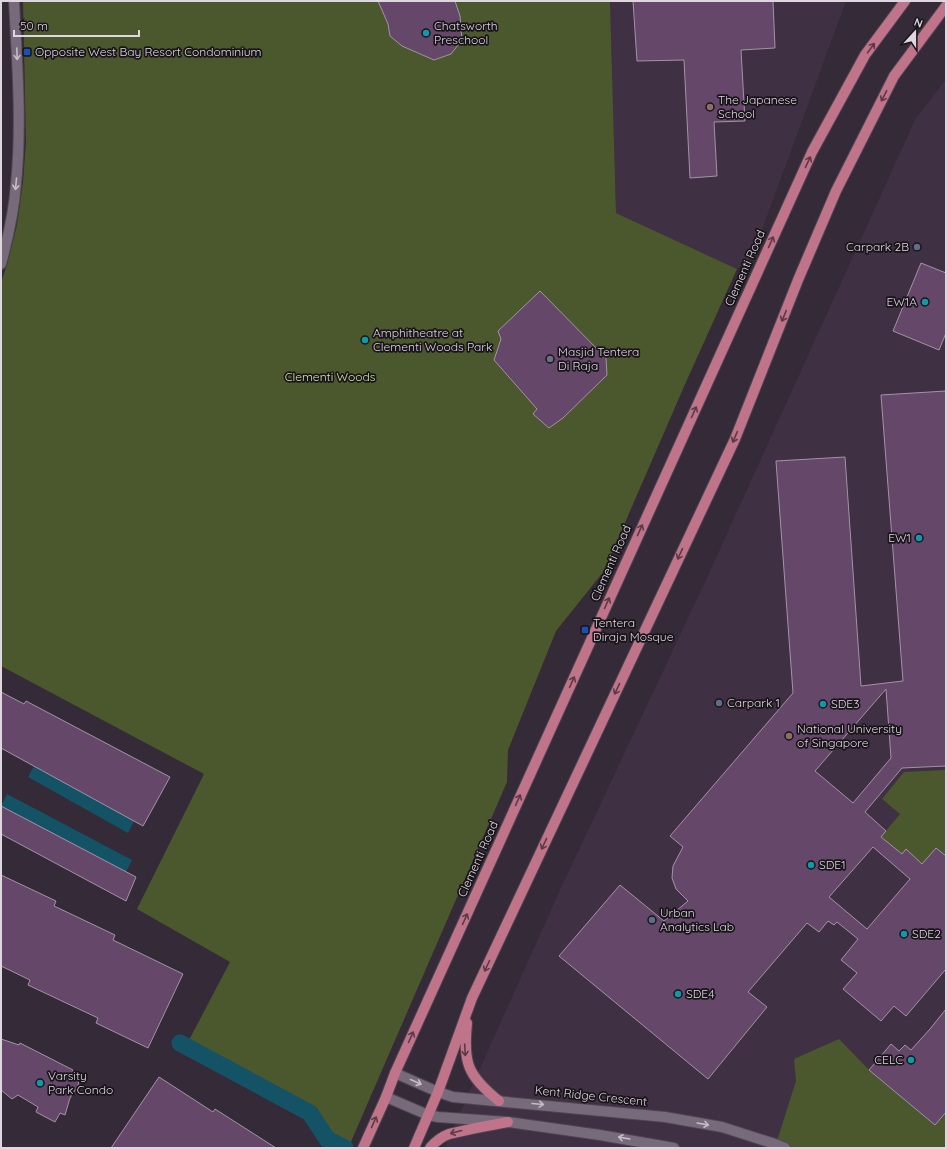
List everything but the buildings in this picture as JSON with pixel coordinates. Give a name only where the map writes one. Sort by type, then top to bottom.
[{"type":"main road","name":"Clementi Road","points":[[363,1148],[395,1073],[809,159],[865,55],[905,1]]},
{"type":"main road","points":[[414,1148],[438,1092],[472,998],[735,439],[798,280],[836,191],[894,76],[946,6]]},
{"type":"main road","points":[[472,998],[465,1041],[466,1056],[469,1068],[477,1081],[499,1101]]},
{"type":"main road","points":[[430,1148],[435,1142],[449,1134],[508,1122]]},
{"type":"street","points":[[1,264],[11,224],[14,204],[19,140],[14,1]]},
{"type":"street","name":"Kent Ridge Crescent","points":[[395,1073],[453,1097],[665,1117],[722,1127],[774,1146],[785,1148]]},
{"type":"street","points":[[386,1097],[428,1115],[438,1117],[508,1122],[619,1137],[674,1148]]},
{"type":"shaded area","name":"The Japanese School","points":[[610,1],[846,1],[752,257],[737,269],[616,213]]},
{"type":"shaded area","name":"National University of Singapore","points":[[946,79],[946,1148],[445,1148],[560,890],[705,582],[915,120]]},
{"type":"green space","name":"Clementi Woods","points":[[23,1],[610,1],[616,213],[737,269],[604,571],[556,631],[508,750],[507,782],[350,1144],[332,1133],[317,1108],[188,1042],[230,962],[137,909],[204,774],[1,666],[1,283],[17,225],[23,182],[26,142]]},
{"type":"green space","points":[[945,770],[946,856],[936,848],[922,864],[906,850],[902,854],[881,837],[900,814],[882,799],[904,772]]},
{"type":"green space","points":[[839,1039],[869,1070],[935,1125],[946,1112],[946,1148],[785,1148],[776,1144],[796,1081],[794,1059]]},
{"type":"water","points":[[34,766],[134,821],[128,833],[28,777]]},
{"type":"water","points":[[7,794],[132,860],[126,872],[1,806]]},
{"type":"waterway","points":[[180,1043],[310,1113],[327,1139],[345,1148]]},
{"type":"place","name":"Chatsworth Preschool","points":[[426,33]]},
{"type":"place","name":"Opposite West Bay Resort Condominium","points":[[27,52]]},
{"type":"place","name":"The Japanese School","points":[[710,107]]},
{"type":"place","name":"Carpark 2B","points":[[917,247]]},
{"type":"place","name":"EW1A","points":[[925,302]]},
{"type":"place","name":"Amphitheatre at Clementi Woods Park","points":[[365,340]]},
{"type":"place","name":"Masjid Tentera Di Raja","points":[[550,359]]},
{"type":"place","name":"EW1","points":[[919,538]]},
{"type":"place","name":"Tentera Diraja Mosque","points":[[585,630]]},
{"type":"place","name":"Carpark 1","points":[[719,703]]},
{"type":"place","name":"SDE3","points":[[823,704]]},
{"type":"place","name":"National University of Singapore","points":[[789,736]]},
{"type":"place","name":"SDE1","points":[[811,865]]},
{"type":"place","name":"Urban Analytics Lab","points":[[652,920]]},
{"type":"place","name":"SDE2","points":[[904,934]]},
{"type":"place","name":"SDE4","points":[[678,994]]},
{"type":"place","name":"CELC","points":[[911,1060]]},
{"type":"place","name":"Varsity Park Condo","points":[[40,1083]]}]
